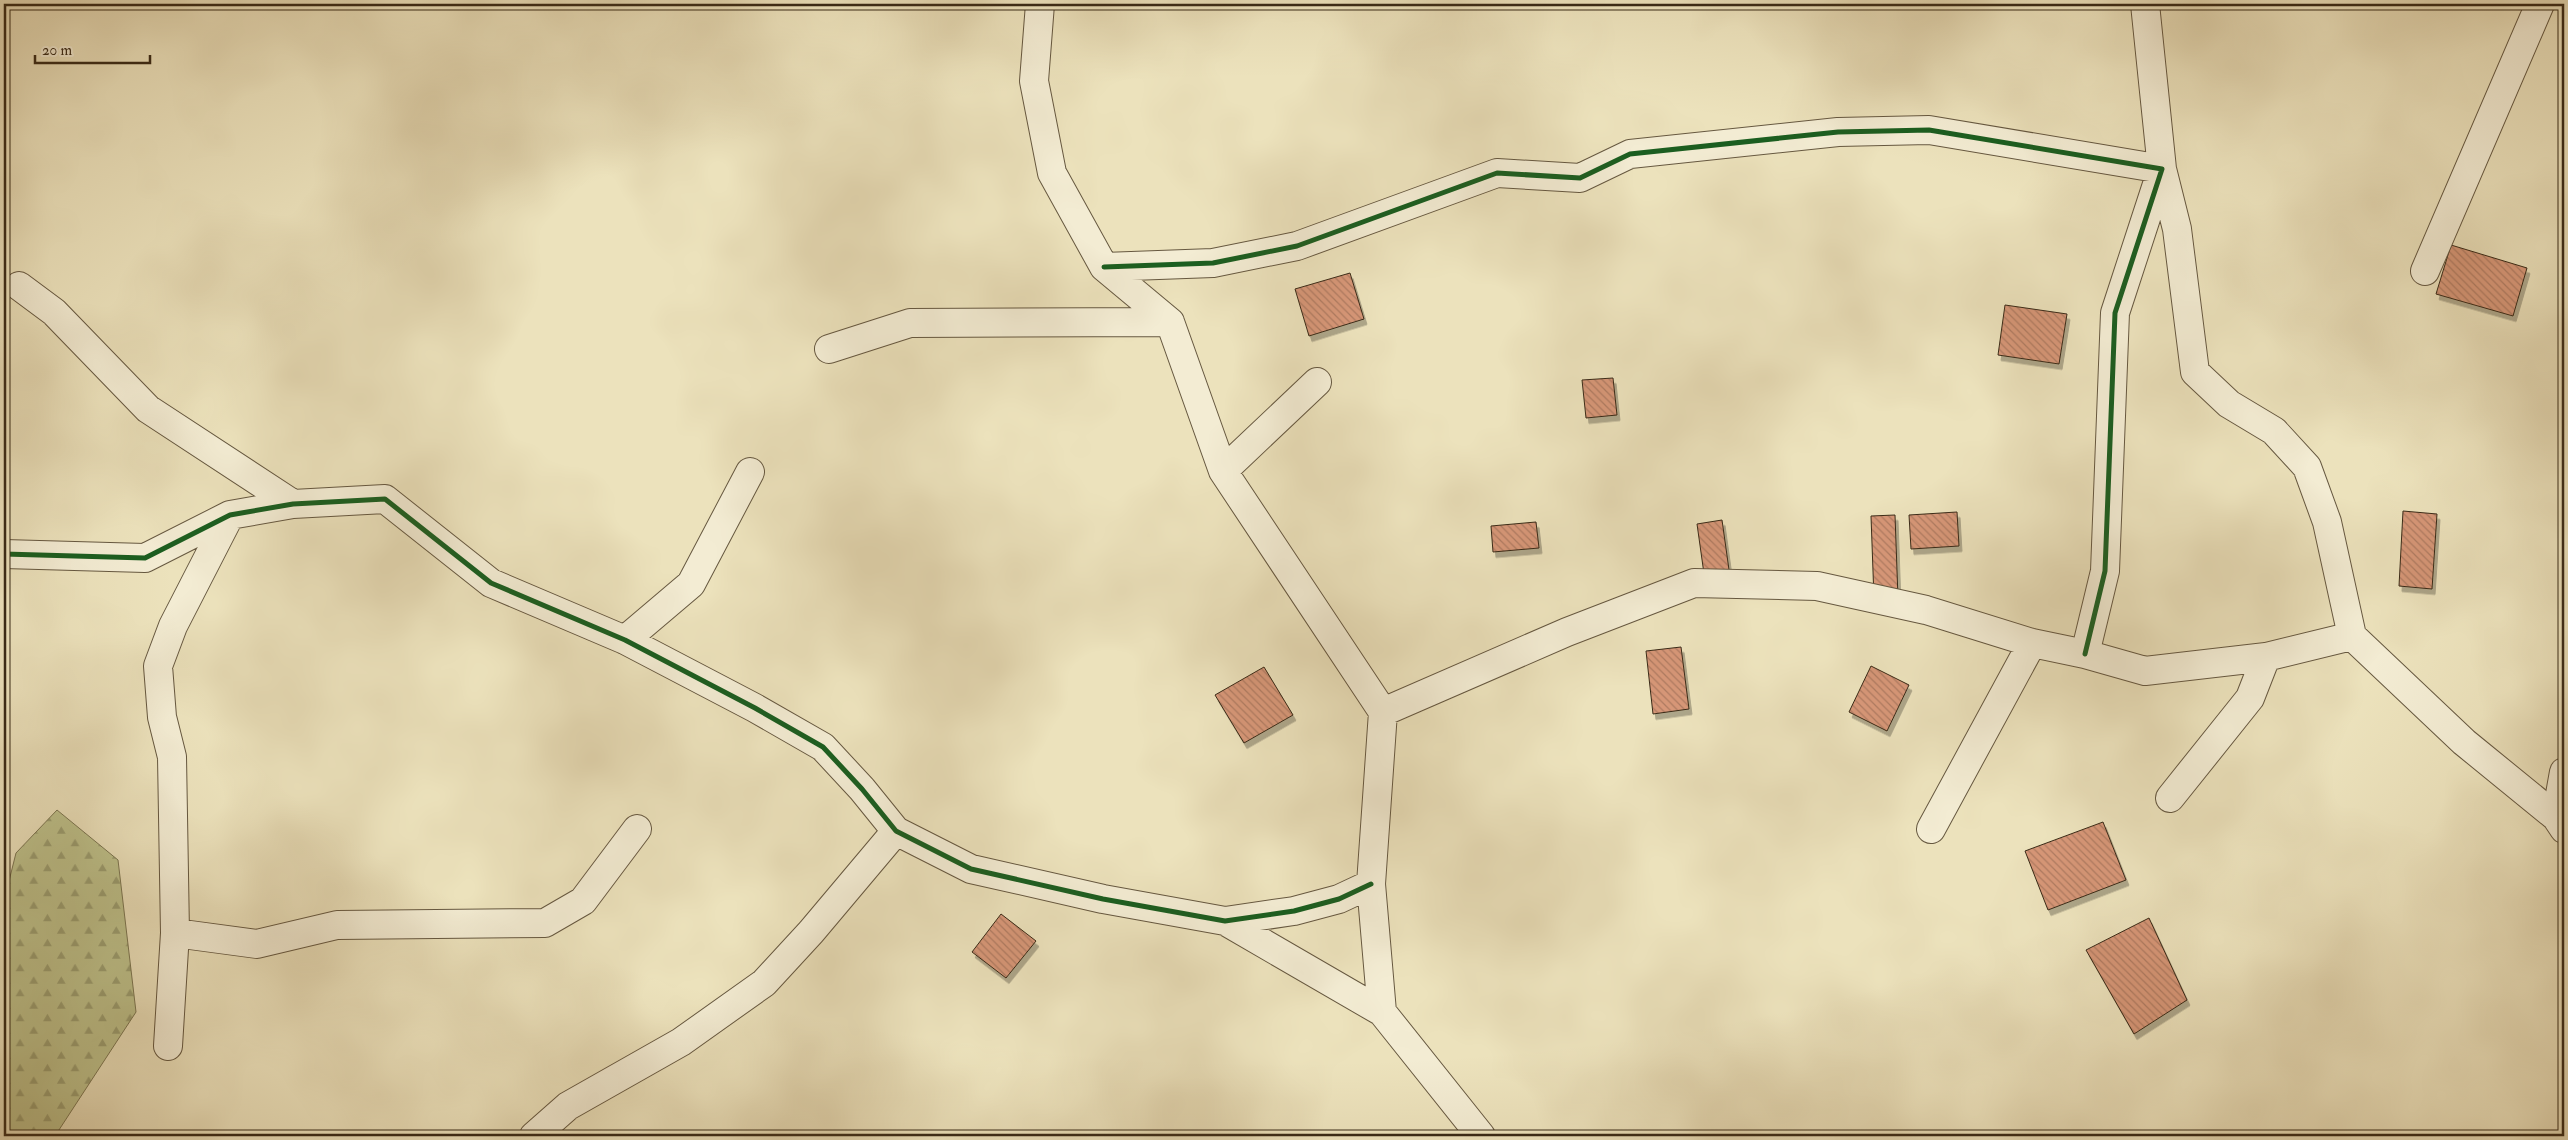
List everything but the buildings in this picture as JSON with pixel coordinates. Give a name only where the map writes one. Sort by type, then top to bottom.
[{"type":"street","points":[[1040,4],[1034,80],[1052,172],[1104,267],[1170,322],[1224,470],[1383,712],[1371,884],[1382,1012]]},
{"type":"street","points":[[2145,4],[2162,169],[2177,229],[2196,372],[2229,404],[2274,431],[2307,467],[2327,522],[2352,636],[2464,742],[2560,823]]},
{"type":"street","points":[[2425,271],[2540,4]]},
{"type":"street","points":[[1104,267],[1214,263],[1297,246],[1497,173],[1580,178],[1630,154],[1838,132],[1929,130],[2162,169]]},
{"type":"street","points":[[2085,654],[2105,571],[2115,313],[2162,169]]},
{"type":"street","points":[[19,286],[54,312],[148,409],[293,504]]},
{"type":"street","points":[[829,349],[910,323],[1170,322]]},
{"type":"street","points":[[1224,470],[1317,382]]},
{"type":"street","points":[[625,640],[691,584],[750,472]]},
{"type":"street","points":[[4,554],[145,558],[230,515],[293,504],[385,499],[491,583],[625,640],[755,708],[823,747],[862,789],[896,831],[971,869],[1103,899],[1225,922],[1382,1012],[1481,1136]]},
{"type":"street","points":[[168,1046],[174,933],[172,757],[162,717],[158,666],[173,626],[230,515]]},
{"type":"street","points":[[1383,712],[1567,632],[1694,583],[1818,586],[1926,610],[2032,643],[2085,654],[2145,671],[2266,657],[2352,636]]},
{"type":"street","points":[[1931,829],[2032,643]]},
{"type":"street","points":[[2170,798],[2250,698],[2266,657]]},
{"type":"street","points":[[2560,823],[2564,772]]},
{"type":"street","points":[[174,933],[257,944],[337,926],[545,922],[583,900],[637,829]]},
{"type":"street","points":[[534,1136],[568,1106],[681,1042],[764,983],[896,831]]},
{"type":"street","points":[[1225,922],[1294,911],[1339,899],[1371,884]]},
{"type":"green space","points":[[57,810],[118,860],[136,1012],[55,1136],[4,1136],[4,901],[16,853]]},
{"type":"cycle path","points":[[1104,267],[1213,263],[1297,246],[1497,173],[1580,178],[1630,154],[1838,132],[1929,130],[2162,169],[2115,313],[2105,571],[2085,654]]},
{"type":"cycle path","points":[[4,554],[145,558],[230,515],[293,504],[385,499],[491,583],[625,640],[755,708],[823,747],[862,789],[896,831],[971,869],[1103,899],[1225,921],[1294,911],[1339,899],[1371,884]]}]
